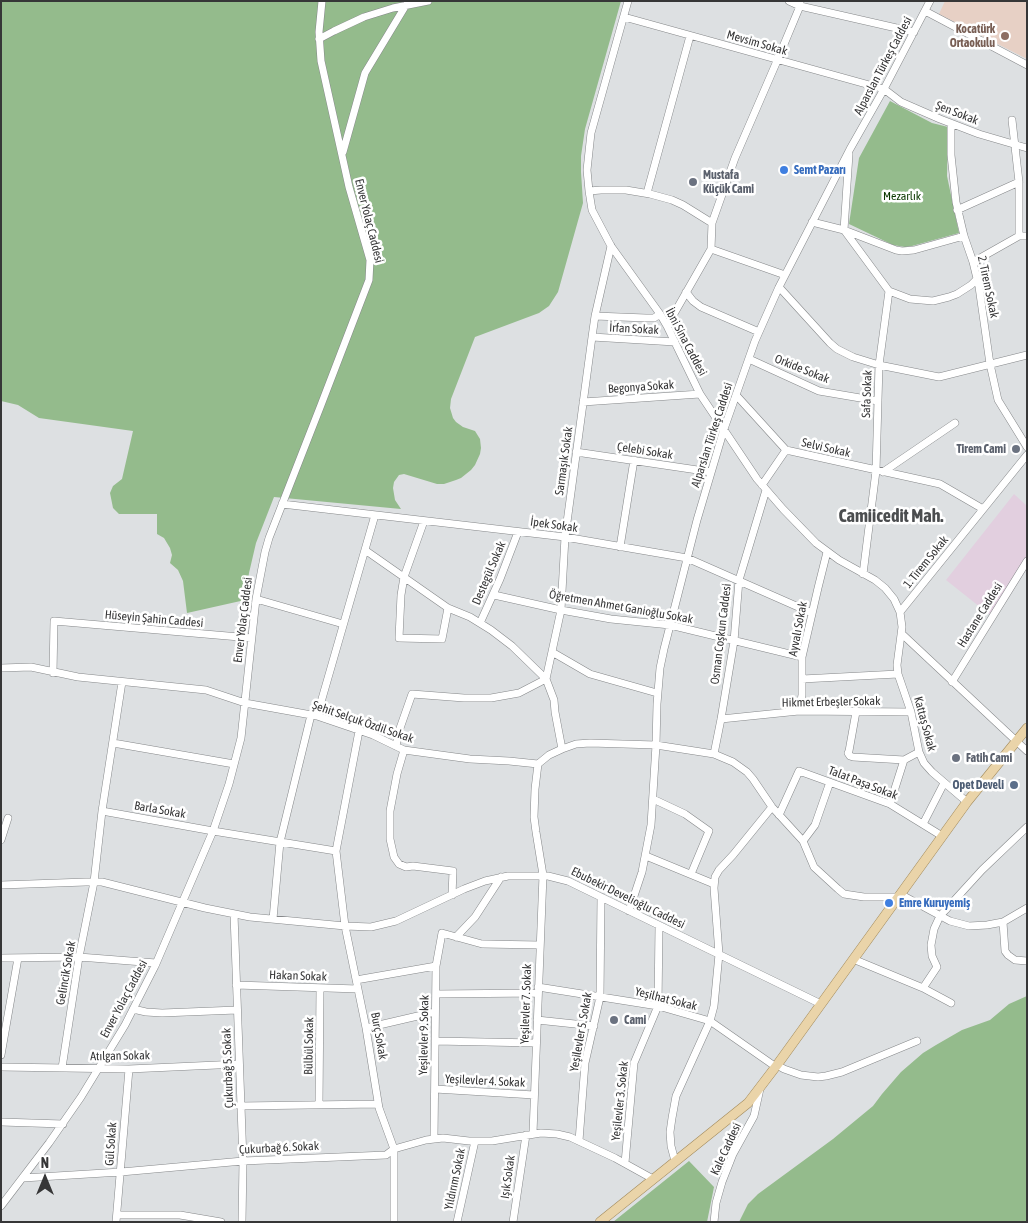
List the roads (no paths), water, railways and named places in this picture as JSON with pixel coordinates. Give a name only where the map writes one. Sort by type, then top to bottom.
[{"type":"main road","points":[[600,1222],[748,1103],[967,802],[1027,726]]},
{"type":"street","name":"Enver Yolaç Caddesi","points":[[1,1206],[63,1124],[134,1009],[214,831],[241,738],[251,638],[261,566],[282,504],[369,280],[370,260],[349,187],[321,61],[319,39],[322,1]]},
{"type":"street","points":[[319,39],[364,17],[428,1]]},
{"type":"street","name":"İbni Sina Caddesi","points":[[628,1],[591,133],[587,170],[592,210],[611,246],[660,314],[700,394],[764,487],[810,538],[827,552],[851,568],[875,580],[885,588],[894,599],[900,612],[902,634]]},
{"type":"street","points":[[789,1],[914,32]]},
{"type":"street","name":"Alparslan Türkeş Caddesi","points":[[629,911],[646,856],[651,825],[660,668],[687,558],[724,429],[759,332],[779,287],[850,149],[930,1]]},
{"type":"street","points":[[667,326],[711,249],[712,223],[735,158],[778,61],[800,3]]},
{"type":"street","points":[[342,155],[366,73],[406,5]]},
{"type":"street","points":[[925,11],[1027,64]]},
{"type":"street","name":"Mevsim Sokak","points":[[624,17],[884,89]]},
{"type":"street","points":[[647,193],[690,36]]},
{"type":"street","name":"Şen Sokak","points":[[884,89],[901,102],[951,124],[1027,148]]},
{"type":"street","points":[[1012,120],[1019,182],[1019,236]]},
{"type":"street","name":"2. Tirem Sokak","points":[[951,124],[952,171],[957,210],[977,279],[990,364],[998,400],[1027,447]]},
{"type":"street","points":[[850,149],[844,230],[890,291],[910,299],[933,301],[957,294],[977,279]]},
{"type":"street","points":[[957,210],[1019,182]]},
{"type":"street","points":[[589,191],[626,190],[667,198],[683,205],[712,223]]},
{"type":"street","points":[[812,222],[844,230],[902,251],[914,250],[964,236]]},
{"type":"street","points":[[973,262],[1019,236],[1027,236]]},
{"type":"street","name":"Sarmaşık Sokak","points":[[546,679],[561,610],[565,537],[595,316],[611,246]]},
{"type":"street","points":[[711,249],[785,275]]},
{"type":"street","points":[[779,287],[830,343],[853,357],[939,377],[1027,355]]},
{"type":"street","name":"Safa Sokak","points":[[863,574],[880,472],[879,364],[890,291]]},
{"type":"street","points":[[686,292],[701,307],[759,332]]},
{"type":"street","points":[[595,316],[654,318],[660,314]]},
{"type":"street","name":"İrfan Sokak","points":[[592,337],[675,342]]},
{"type":"street","name":"Orkide Sokak","points":[[749,359],[819,391],[878,400]]},
{"type":"street","name":"Begonya Sokak","points":[[583,402],[700,394]]},
{"type":"street","name":"Selvi Sokak","points":[[736,394],[786,450],[940,484],[983,509]]},
{"type":"street","points":[[880,472],[955,423]]},
{"type":"street","name":"Osman Coşkun Caddesi","points":[[714,754],[722,719],[734,641],[738,580],[764,487],[786,450]]},
{"type":"street","name":"Çelebi Sokak","points":[[576,452],[711,472]]},
{"type":"street","name":"1. Tirem Sokak","points":[[900,612],[1027,455]]},
{"type":"street","points":[[620,546],[634,460]]},
{"type":"street","name":"İpek Sokak","points":[[282,504],[565,537],[687,558],[812,613]]},
{"type":"street","points":[[273,919],[280,842],[314,716],[375,515]]},
{"type":"street","points":[[424,521],[400,595],[399,638],[442,638],[448,608]]},
{"type":"street","name":"Destegül Sokak","points":[[480,623],[494,595],[518,532]]},
{"type":"street","points":[[365,550],[448,608],[491,630],[512,646],[546,679],[554,700],[562,749]]},
{"type":"street","name":"Ayvalı Sokak","points":[[799,711],[802,694],[802,657],[827,552]]},
{"type":"street","name":"Hastane Caddesi","points":[[952,682],[1027,561]]},
{"type":"street","name":"Öğretmen Ahmet Ganioğlu Sokak","points":[[494,595],[561,610],[670,625],[802,657]]},
{"type":"street","points":[[256,599],[343,624]]},
{"type":"street","name":"Hüseyin Şahin Caddesi","points":[[54,673],[54,621],[251,638]]},
{"type":"street","points":[[902,634],[1027,751]]},
{"type":"street","name":"Kattaş Sokak","points":[[902,634],[898,674],[912,712],[919,752],[928,768],[967,802]]},
{"type":"street","points":[[552,652],[590,674],[658,693]]},
{"type":"street","name":"Şehit Selçuk Özdil Sokak","points":[[1,668],[30,667],[78,677],[206,690],[245,702],[314,716],[373,735],[404,750],[470,759],[538,764]]},
{"type":"street","points":[[802,679],[898,674]]},
{"type":"street","points":[[396,746],[412,694],[491,698],[519,693],[546,679]]},
{"type":"street","name":"Gelincik Sokak","points":[[62,1068],[79,957],[94,882],[102,811],[122,682]]},
{"type":"street","name":"Hikmet Erbeşler Sokak","points":[[722,719],[799,711],[912,712]]},
{"type":"street","points":[[856,712],[848,753],[850,756],[904,760],[919,752]]},
{"type":"street","name":"Burç Sokak","points":[[359,731],[336,851],[345,926],[366,1028],[378,1104],[394,1149],[394,1222]]},
{"type":"street","points":[[113,743],[234,764]]},
{"type":"street","points":[[538,764],[549,755],[562,749],[576,744],[590,743],[656,745],[714,754],[733,762],[747,772],[772,807],[803,841],[814,867],[844,894],[864,897],[899,896],[956,924],[969,926],[992,925],[1003,922],[1027,908]]},
{"type":"street","points":[[404,750],[396,774],[390,811],[390,839],[394,857],[399,864],[406,867],[413,866],[453,871],[452,895]]},
{"type":"street","points":[[890,804],[904,760]]},
{"type":"street","name":"Yeşilevler 7. Sokak","points":[[529,1134],[534,1095],[543,875],[534,817],[538,764]]},
{"type":"street","name":"Talat Paşa Sokak","points":[[779,815],[799,771],[890,804],[942,836]]},
{"type":"street","points":[[803,841],[815,825],[830,782]]},
{"type":"street","points":[[923,824],[944,783]]},
{"type":"street","points":[[653,799],[685,814],[709,831],[691,874]]},
{"type":"street","points":[[675,1161],[670,1132],[676,1096],[710,1022],[714,1006],[719,954],[715,876],[772,807]]},
{"type":"street","name":"Barla Sokak","points":[[102,811],[336,851]]},
{"type":"street","points":[[1,840],[8,818]]},
{"type":"street","points":[[923,988],[937,967],[932,956],[930,944],[940,916],[982,870],[1027,827]]},
{"type":"street","points":[[646,856],[714,884]]},
{"type":"street","name":"Ebubekir Develioğlu Caddesi","points":[[1,885],[94,882],[234,914],[345,926],[378,926],[396,922],[474,884],[501,878],[543,875],[561,878],[821,1004]]},
{"type":"street","points":[[501,878],[475,917],[456,937],[482,944],[540,945]]},
{"type":"street","name":"Yeşilevler 5. Sokak","points":[[579,1141],[585,1063],[600,996],[601,897]]},
{"type":"street","name":"Çukurbağ 5. Sokak","points":[[234,914],[243,1161],[242,1222]]},
{"type":"street","points":[[1003,922],[1008,955],[1015,960],[1027,961]]},
{"type":"street","name":"Yeşilevler 3. Sokak","points":[[626,1163],[634,1063],[658,1006],[659,926]]},
{"type":"street","name":"Yeşilevler 9. Sokak","points":[[434,1139],[436,966],[442,933],[456,937]]},
{"type":"street","points":[[1,958],[79,957],[156,963]]},
{"type":"street","points":[[1,1054],[18,958]]},
{"type":"street","points":[[853,959],[923,988],[951,1003]]},
{"type":"street","points":[[356,980],[436,966]]},
{"type":"street","name":"Hakan Sokak","points":[[236,985],[358,989]]},
{"type":"street","name":"Bülbül Sokak","points":[[319,1105],[320,988]]},
{"type":"street","name":"Yeşilhat Sokak","points":[[436,994],[538,990],[600,996],[658,1006],[710,1022],[776,1066],[809,1076],[826,1076],[842,1072],[917,1042]]},
{"type":"street","points":[[134,1009],[162,1013],[237,1010]]},
{"type":"street","points":[[366,1028],[435,1012]]},
{"type":"street","points":[[537,1020],[594,1026]]},
{"type":"street","points":[[435,1042],[536,1043]]},
{"type":"street","name":"Atılgan Sokak","points":[[1,1067],[129,1069],[239,1064]]},
{"type":"street","name":"Gül Sokak","points":[[116,1218],[129,1069]]},
{"type":"street","name":"Kale Caddesi","points":[[714,1222],[716,1203],[722,1182],[754,1116],[761,1086]]},
{"type":"street","name":"Yeşilevler 4. Sokak","points":[[435,1089],[534,1095]]},
{"type":"street","points":[[240,1106],[378,1104]]},
{"type":"street","points":[[1,1122],[63,1124]]},
{"type":"street","name":"Çukurbağ 6. Sokak","points":[[23,1178],[121,1172],[243,1161],[386,1155],[394,1149],[434,1139],[451,1138],[475,1141],[506,1139],[529,1134],[557,1134],[579,1141],[626,1163],[653,1179]]},
{"type":"street","name":"Işık Sokak","points":[[513,1222],[529,1134]]},
{"type":"street","name":"Yıldırım Sokak","points":[[457,1222],[475,1141]]},
{"type":"street","points":[[1,1191],[10,1194]]},
{"type":"street","points":[[116,1218],[180,1214],[221,1222]]},
{"type":"street","points":[[174,1222],[180,1214]]},
{"type":"place","name":"Kocatürk Ortaokulu","points":[[1005,36]]},
{"type":"place","name":"Semt Pazarı","points":[[784,170]]},
{"type":"place","name":"Mustafa Küçük Cami","points":[[693,182]]},
{"type":"place","name":"Tirem Cami","points":[[1016,449]]},
{"type":"place","name":"Fatih Cami","points":[[956,758]]},
{"type":"place","name":"Opet Develi","points":[[1014,785]]},
{"type":"place","name":"Emre Kuruyemiş","points":[[889,903]]},
{"type":"place","name":"Cami","points":[[614,1020]]},
{"type":"district","name":"Camiicedit Mah.","points":[[891,516]]},
{"type":"park label","name":"Mezarlık","points":[[902,196]]}]
